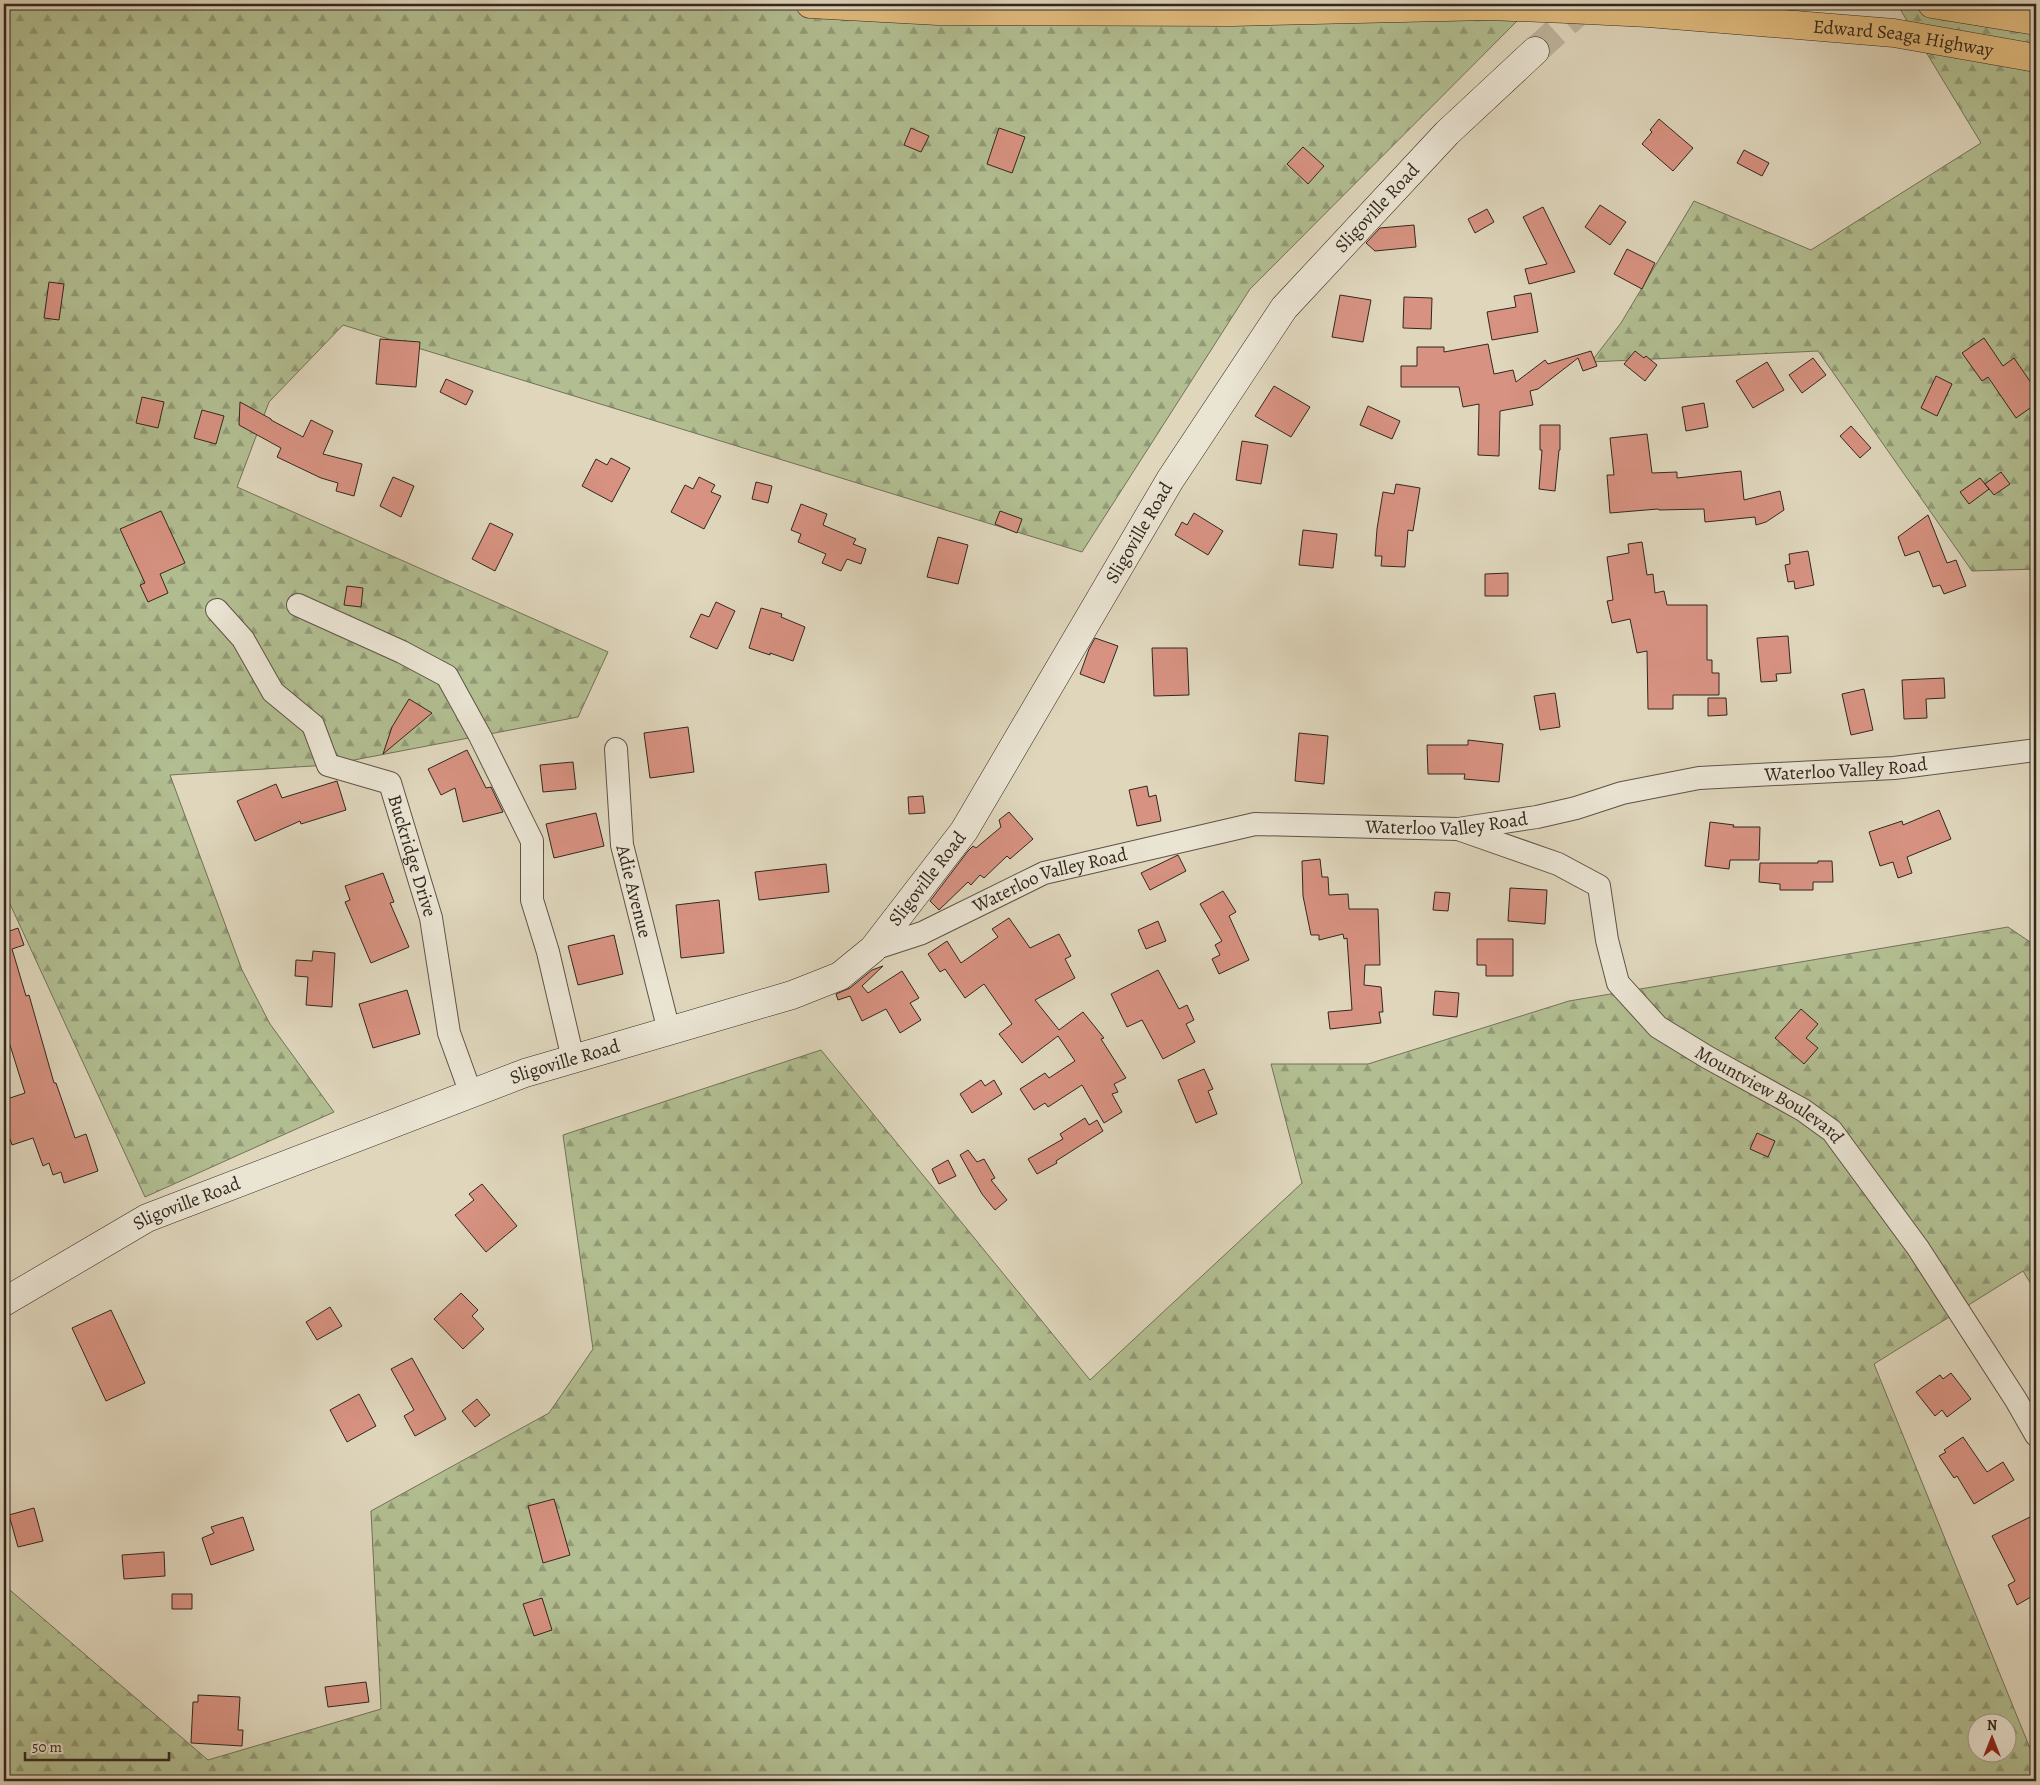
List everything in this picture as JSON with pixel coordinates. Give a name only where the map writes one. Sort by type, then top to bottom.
[{"type":"highway","name":"Edward Seaga Highway","points":[[810,4],[948,11],[1232,12],[1489,6],[1567,9],[1648,13],[1894,33],[2036,58]]},
{"type":"highway","name":"Edward Seaga Highway","points":[[1932,4],[2036,21]]},
{"type":"street","name":"Sligoville Road","points":[[4,1302],[147,1218],[524,1073],[800,992],[840,976],[873,949],[964,831],[1170,480],[1284,308],[1447,133],[1535,51]]},
{"type":"street","points":[[298,605],[402,652],[447,676],[480,736],[532,841],[532,900],[548,952],[573,1059]]},
{"type":"street","name":"Buckridge Drive","points":[[217,610],[243,639],[272,692],[313,725],[328,765],[390,783],[431,918],[448,1033],[471,1094]]},
{"type":"street","name":"Adie Avenue","points":[[616,749],[622,845],[669,1031]]},
{"type":"street","name":"Waterloo Valley Road","points":[[873,949],[922,933],[1044,873],[1255,824],[1458,829],[1537,817],[1576,808],[1622,793],[1699,778],[1894,768],[2036,750]]},
{"type":"street","name":"Mountview Boulevard","points":[[1458,829],[1558,864],[1599,886],[1607,940],[1618,983],[1658,1027],[1803,1110],[1832,1131],[1918,1248],[2016,1400],[2036,1436]]},
{"type":"green space","points":[[4,4],[1534,4],[1250,289],[1082,552],[343,325],[269,402],[237,487],[608,652],[578,717],[328,765],[170,775],[242,970],[270,1024],[334,1112],[145,1197],[4,891]]},
{"type":"green space","points":[[1897,4],[2036,4],[2036,569],[1972,571],[1818,351],[1591,362],[1621,323],[1694,201],[1811,250],[1981,143]]},
{"type":"green space","points":[[2008,927],[2036,946],[2036,1292],[2023,1271],[1874,1364],[2015,1712],[1968,1712],[1968,1762],[2018,1762],[2018,1719],[2036,1763],[2036,1781],[4,1781],[4,1585],[208,1760],[381,1709],[371,1511],[549,1413],[593,1349],[563,1135],[821,1050],[1090,1380],[1302,1183],[1271,1064],[1368,1064],[1569,1001]]},
{"type":"building","points":[[1659,119],[1693,148],[1673,171],[1642,144],[1652,132],[1650,130]]},
{"type":"building","points":[[911,128],[929,136],[921,152],[904,145]]},
{"type":"building","points":[[999,128],[1025,137],[1012,173],[987,164]]},
{"type":"building","points":[[1303,147],[1324,166],[1308,184],[1287,164]]},
{"type":"building","points":[[1744,150],[1769,163],[1762,176],[1737,163]]},
{"type":"building","points":[[1600,205],[1626,222],[1610,245],[1585,227]]},
{"type":"building","points":[[1543,207],[1575,272],[1529,284],[1525,269],[1547,264],[1523,217]]},
{"type":"building","points":[[1487,209],[1494,222],[1475,233],[1468,219]]},
{"type":"building","points":[[1414,225],[1416,247],[1375,251],[1366,243],[1380,228]]},
{"type":"building","points":[[1627,249],[1655,263],[1642,289],[1614,274]]},
{"type":"building","points":[[49,282],[64,284],[59,320],[44,318]]},
{"type":"building","points":[[1531,293],[1538,332],[1492,340],[1487,312],[1516,307],[1514,296]]},
{"type":"building","points":[[1340,295],[1371,300],[1363,342],[1332,337]]},
{"type":"building","points":[[1404,297],[1432,298],[1431,329],[1403,328]]},
{"type":"building","points":[[1984,338],[2003,366],[2014,358],[2036,390],[2036,404],[2016,418],[1988,377],[1982,381],[1962,353]]},
{"type":"building","points":[[380,339],[420,342],[416,387],[376,384]]},
{"type":"building","points":[[1488,344],[1494,374],[1513,370],[1516,382],[1545,360],[1548,364],[1591,351],[1597,366],[1583,371],[1578,358],[1538,389],[1530,391],[1533,405],[1500,411],[1499,456],[1478,455],[1479,404],[1463,407],[1459,387],[1401,387],[1401,366],[1417,366],[1417,347],[1444,347],[1444,352]]},
{"type":"building","points":[[1635,351],[1644,358],[1646,356],[1657,365],[1645,381],[1624,364]]},
{"type":"building","points":[[1813,358],[1826,375],[1802,393],[1789,375]]},
{"type":"building","points":[[1767,362],[1784,390],[1753,408],[1736,381]]},
{"type":"building","points":[[1936,376],[1952,384],[1937,416],[1921,408]]},
{"type":"building","points":[[446,379],[473,391],[466,405],[440,392]]},
{"type":"building","points":[[1274,386],[1310,407],[1291,437],[1255,416]]},
{"type":"building","points":[[142,397],[164,402],[158,428],[136,423]]},
{"type":"building","points":[[240,402],[303,437],[311,420],[333,431],[323,454],[362,464],[354,496],[336,491],[338,483],[321,478],[277,457],[281,448],[239,425]]},
{"type":"building","points":[[1704,403],[1708,427],[1686,431],[1682,407]]},
{"type":"building","points":[[1368,406],[1400,421],[1392,439],[1360,425]]},
{"type":"building","points":[[202,410],[224,416],[216,444],[194,438]]},
{"type":"building","points":[[1540,425],[1560,425],[1560,450],[1555,491],[1539,489],[1542,450],[1540,450]]},
{"type":"building","points":[[1851,426],[1871,448],[1860,458],[1840,436]]},
{"type":"building","points":[[1647,434],[1652,473],[1677,472],[1677,478],[1741,471],[1744,500],[1780,491],[1784,510],[1766,522],[1756,525],[1755,517],[1705,522],[1704,509],[1658,509],[1610,513],[1607,475],[1614,475],[1610,438]]},
{"type":"building","points":[[1242,441],[1268,445],[1261,484],[1236,480]]},
{"type":"building","points":[[611,458],[630,468],[612,502],[582,486],[596,459],[607,465]]},
{"type":"building","points":[[2001,472],[2010,484],[1994,495],[1985,484]]},
{"type":"building","points":[[393,477],[414,486],[401,517],[380,506]]},
{"type":"building","points":[[699,477],[715,485],[711,492],[721,496],[704,529],[671,512],[685,485],[693,489]]},
{"type":"building","points":[[1980,478],[1989,489],[1969,504],[1960,492]]},
{"type":"building","points":[[756,482],[772,486],[768,503],[752,499]]},
{"type":"building","points":[[1396,484],[1420,488],[1413,531],[1408,530],[1405,567],[1381,566],[1382,556],[1375,556],[1383,492],[1394,494]]},
{"type":"building","points":[[801,504],[827,514],[823,525],[856,539],[853,544],[866,549],[861,564],[847,559],[841,571],[822,563],[826,554],[798,542],[801,534],[791,530]]},
{"type":"building","points":[[161,511],[185,563],[160,574],[168,593],[148,602],[140,585],[145,583],[120,529]]},
{"type":"building","points":[[1000,511],[1022,519],[1017,533],[995,524]]},
{"type":"building","points":[[1194,513],[1223,531],[1208,555],[1175,535],[1182,522],[1187,525]]},
{"type":"building","points":[[1928,515],[1947,563],[1956,560],[1966,586],[1944,594],[1940,585],[1933,587],[1919,551],[1905,556],[1898,537]]},
{"type":"building","points":[[490,523],[513,534],[495,571],[472,559]]},
{"type":"building","points":[[1303,530],[1337,534],[1333,568],[1299,565]]},
{"type":"building","points":[[938,537],[968,545],[958,584],[927,577]]},
{"type":"building","points":[[1642,542],[1647,575],[1653,574],[1655,593],[1664,591],[1667,605],[1707,605],[1707,660],[1712,660],[1712,673],[1719,673],[1719,695],[1673,695],[1673,709],[1648,709],[1647,651],[1637,653],[1630,619],[1612,623],[1607,601],[1613,600],[1607,557],[1629,553],[1628,544]]},
{"type":"building","points":[[1808,551],[1814,585],[1795,589],[1794,581],[1788,582],[1785,565],[1790,564],[1789,554]]},
{"type":"building","points":[[1508,573],[1508,596],[1485,596],[1485,574]]},
{"type":"building","points":[[347,586],[363,588],[361,607],[344,605]]},
{"type":"building","points":[[716,602],[735,611],[717,649],[690,637],[701,614],[709,617]]},
{"type":"building","points":[[761,608],[782,614],[781,617],[805,627],[793,661],[749,648]]},
{"type":"building","points":[[1788,636],[1791,673],[1776,674],[1777,681],[1761,682],[1757,638]]},
{"type":"building","points":[[1095,638],[1118,646],[1104,683],[1080,674]]},
{"type":"building","points":[[1152,648],[1187,648],[1189,695],[1154,696]]},
{"type":"building","points":[[1944,678],[1945,698],[1926,699],[1927,718],[1904,719],[1902,680]]},
{"type":"building","points":[[1864,689],[1873,730],[1851,735],[1842,694]]},
{"type":"building","points":[[1555,693],[1560,727],[1540,730],[1534,696]]},
{"type":"building","points":[[1708,698],[1726,698],[1727,715],[1708,716]]},
{"type":"building","points":[[409,699],[432,713],[383,754],[392,727]]},
{"type":"building","points":[[688,727],[694,772],[650,778],[644,733]]},
{"type":"building","points":[[1299,733],[1328,736],[1324,784],[1295,781]]},
{"type":"building","points":[[1468,740],[1503,744],[1499,782],[1464,779],[1465,774],[1428,774],[1427,745],[1468,745]]},
{"type":"building","points":[[467,750],[486,788],[491,787],[503,812],[463,822],[455,788],[441,795],[428,769]]},
{"type":"building","points":[[573,762],[576,789],[543,792],[540,765]]},
{"type":"building","points":[[337,781],[346,810],[301,824],[300,821],[255,841],[237,801],[276,784],[282,798]]},
{"type":"building","points":[[1147,786],[1149,797],[1156,795],[1161,821],[1137,826],[1129,790]]},
{"type":"building","points":[[923,796],[925,813],[909,814],[908,797]]},
{"type":"building","points":[[1939,810],[1951,839],[1907,857],[1912,873],[1898,878],[1893,862],[1880,866],[1869,832],[1902,821],[1903,825]]},
{"type":"building","points":[[1009,812],[1033,839],[1010,859],[1007,856],[984,878],[980,875],[971,885],[968,882],[939,910],[930,901],[968,851],[973,846],[976,848],[1001,827],[999,820]]},
{"type":"building","points":[[596,813],[604,846],[554,858],[546,824]]},
{"type":"building","points":[[1710,822],[1734,825],[1733,827],[1760,827],[1759,860],[1730,860],[1729,869],[1705,866]]},
{"type":"building","points":[[1178,855],[1186,871],[1150,890],[1141,873]]},
{"type":"building","points":[[1320,859],[1322,877],[1328,877],[1329,895],[1348,894],[1349,909],[1378,909],[1380,965],[1365,965],[1364,985],[1381,987],[1383,1012],[1379,1012],[1381,1023],[1330,1029],[1328,1012],[1352,1010],[1347,938],[1344,939],[1343,934],[1319,940],[1319,935],[1311,935],[1303,896],[1302,861]]},
{"type":"building","points":[[1818,861],[1832,861],[1833,882],[1813,882],[1813,890],[1780,890],[1780,884],[1759,882],[1760,863],[1818,863]]},
{"type":"building","points":[[826,864],[829,892],[759,900],[755,872]]},
{"type":"building","points":[[383,873],[394,902],[390,903],[409,947],[371,963],[345,902],[350,900],[345,886]]},
{"type":"building","points":[[1510,888],[1547,890],[1545,924],[1508,921]]},
{"type":"building","points":[[1223,891],[1236,912],[1229,916],[1249,960],[1219,974],[1212,959],[1220,955],[1215,945],[1222,941],[1200,904]]},
{"type":"building","points":[[1435,892],[1450,893],[1448,911],[1433,910]]},
{"type":"building","points":[[719,900],[724,953],[681,958],[676,905]]},
{"type":"building","points":[[1009,918],[1030,948],[1059,934],[1071,956],[1065,959],[1075,978],[1035,1000],[1059,1030],[1083,1012],[1104,1038],[1101,1039],[1126,1078],[1114,1084],[1118,1092],[1112,1094],[1122,1112],[1104,1123],[1082,1085],[1048,1107],[1045,1103],[1034,1110],[1020,1089],[1045,1073],[1049,1078],[1075,1061],[1058,1036],[1022,1063],[999,1034],[1012,1024],[984,984],[965,998],[945,969],[940,972],[928,954],[947,941],[961,963],[998,937],[992,929]]},
{"type":"building","points":[[1158,921],[1166,941],[1146,949],[1138,930]]},
{"type":"building","points":[[18,928],[24,945],[12,949],[26,996],[29,995],[54,1083],[56,1083],[75,1138],[86,1134],[98,1171],[64,1183],[61,1172],[53,1175],[49,1163],[43,1166],[33,1138],[12,1145],[4,1121],[4,1100],[25,1093],[9,1042],[4,1044],[4,933]]},
{"type":"building","points":[[614,935],[623,974],[578,985],[568,946]]},
{"type":"building","points":[[1477,939],[1513,939],[1513,976],[1486,976],[1486,965],[1477,965]]},
{"type":"building","points":[[313,951],[335,953],[332,1007],[306,1005],[308,977],[295,976],[296,960],[312,961]]},
{"type":"building","points":[[883,966],[862,986],[868,993],[902,971],[919,998],[910,1003],[921,1020],[900,1033],[886,1009],[862,1021],[850,996],[838,1000],[836,994],[850,988],[872,970]]},
{"type":"building","points":[[1158,970],[1179,1009],[1187,1005],[1194,1020],[1186,1024],[1195,1042],[1163,1059],[1142,1020],[1127,1027],[1111,994]]},
{"type":"building","points":[[407,990],[420,1034],[373,1048],[359,1004]]},
{"type":"building","points":[[1435,991],[1459,993],[1457,1017],[1433,1015]]},
{"type":"building","points":[[1801,1009],[1818,1024],[1806,1038],[1818,1048],[1804,1064],[1775,1038]]},
{"type":"building","points":[[1204,1069],[1213,1089],[1208,1091],[1217,1114],[1196,1123],[1178,1080]]},
{"type":"building","points":[[981,1080],[985,1086],[994,1080],[1002,1094],[972,1113],[960,1094]]},
{"type":"building","points":[[1085,1118],[1089,1125],[1097,1120],[1103,1131],[1056,1161],[1057,1163],[1037,1174],[1028,1159],[1063,1139],[1060,1134]]},
{"type":"building","points":[[1757,1133],[1775,1141],[1768,1157],[1750,1149]]},
{"type":"building","points":[[968,1150],[977,1162],[984,1159],[995,1178],[991,1180],[1007,1200],[995,1210],[982,1194],[960,1155]]},
{"type":"building","points":[[948,1160],[956,1176],[939,1184],[932,1169]]},
{"type":"building","points":[[482,1184],[517,1226],[486,1252],[455,1215],[474,1200],[469,1194]]},
{"type":"building","points":[[461,1293],[478,1310],[472,1316],[484,1329],[463,1349],[434,1319]]},
{"type":"building","points":[[330,1307],[342,1326],[317,1340],[306,1322]]},
{"type":"building","points":[[111,1310],[145,1383],[106,1401],[72,1328]]},
{"type":"building","points":[[412,1358],[446,1419],[415,1436],[404,1416],[414,1410],[391,1369]]},
{"type":"building","points":[[1951,1373],[1971,1399],[1947,1417],[1942,1410],[1935,1416],[1916,1392],[1940,1375],[1943,1379]]},
{"type":"building","points":[[359,1394],[376,1426],[347,1442],[330,1410]]},
{"type":"building","points":[[477,1399],[490,1415],[475,1427],[462,1411]]},
{"type":"building","points":[[1963,1437],[1987,1472],[2003,1462],[2014,1480],[1974,1504],[1957,1476],[1954,1478],[1939,1456],[1946,1452],[1944,1450]]},
{"type":"building","points":[[554,1499],[570,1555],[543,1563],[528,1506]]},
{"type":"building","points":[[34,1508],[43,1541],[18,1547],[9,1515]]},
{"type":"building","points":[[2036,1514],[2036,1594],[2017,1605],[2008,1585],[2015,1581],[1992,1536]]},
{"type":"building","points":[[243,1517],[254,1550],[211,1565],[202,1538],[214,1533],[211,1527]]},
{"type":"building","points":[[164,1552],[165,1576],[124,1579],[122,1555]]},
{"type":"building","points":[[172,1594],[192,1594],[192,1609],[172,1609]]},
{"type":"building","points":[[542,1598],[552,1630],[534,1636],[523,1604]]},
{"type":"building","points":[[366,1682],[369,1702],[328,1707],[325,1687]]},
{"type":"building","points":[[198,1695],[240,1697],[238,1730],[243,1730],[242,1746],[191,1743],[193,1702],[198,1702]]},
{"type":"tunnel","points":[[1535,51],[1587,4]]}]
